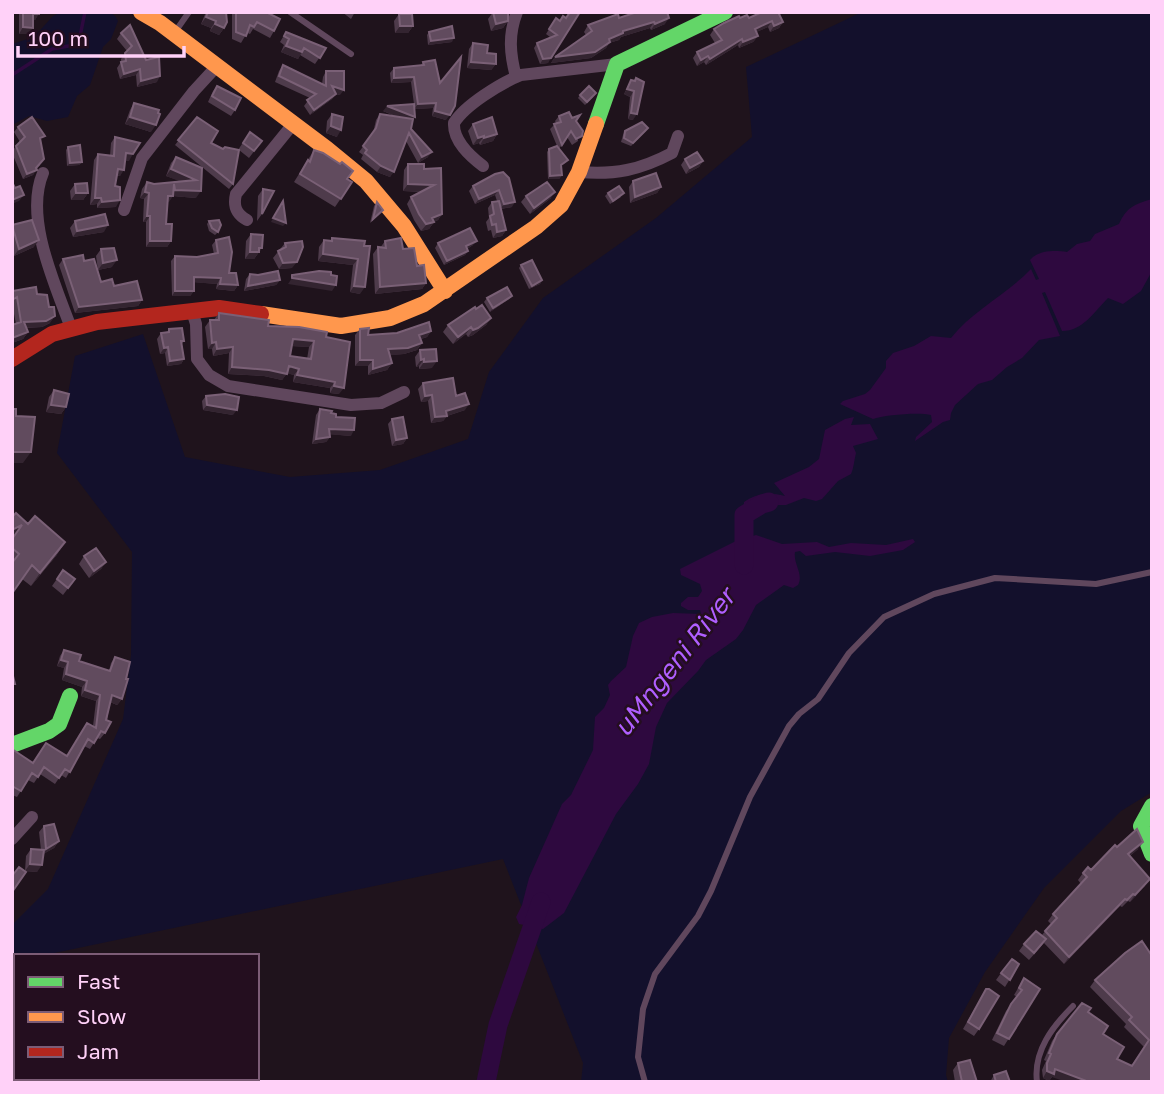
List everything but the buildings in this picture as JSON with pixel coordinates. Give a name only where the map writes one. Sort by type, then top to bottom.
[{"type":"street","points":[[141,12],[174,33],[347,164],[391,207],[445,291]]},
{"type":"street","points":[[516,77],[510,46],[517,12]]},
{"type":"street","points":[[483,166],[461,143],[455,134],[454,123],[460,114],[516,77],[617,64],[725,12]]},
{"type":"street","points":[[13,356],[39,341],[71,328],[97,322],[192,311],[234,309],[341,326],[377,321],[403,313],[445,291],[550,216],[561,205],[579,172],[617,64]]},
{"type":"street","points":[[124,210],[142,158],[217,66]]},
{"type":"street","points":[[247,220],[236,211],[236,194],[293,124]]},
{"type":"street","points":[[579,172],[623,173],[639,168],[672,153],[678,136]]},
{"type":"street","points":[[43,173],[36,195],[37,217],[50,267],[71,328]]},
{"type":"street","points":[[192,311],[196,324],[197,359],[209,375],[228,386],[351,404],[381,403],[404,392]]},
{"type":"street","points":[[12,745],[55,727],[63,719],[70,696]]},
{"type":"street","points":[[1152,806],[1141,826],[1152,854]]},
{"type":"street","points":[[12,839],[32,817]]},
{"type":"lane","points":[[174,33],[190,12]]},
{"type":"lane","points":[[290,12],[351,54]]},
{"type":"lane","points":[[645,1082],[638,1057],[643,1009],[655,974],[702,908],[750,797],[789,726],[818,699],[849,653],[884,617],[934,594],[995,578],[1096,584],[1152,572]]},
{"type":"lane","points":[[1037,1082],[1038,1060],[1047,1038],[1056,1023],[1073,1006]]},
{"type":"shaded area","points":[[60,12],[111,13],[118,21],[111,39],[103,47],[90,85],[77,96],[68,117],[47,121],[29,116],[12,125],[12,44],[34,37]]},
{"type":"shaded area","points":[[862,12],[1152,12],[1152,792],[1121,811],[1044,888],[985,972],[949,1038],[946,1075],[948,1082],[581,1082],[583,1063],[503,859],[50,954],[14,954],[12,962],[12,925],[48,889],[123,719],[131,655],[132,552],[57,453],[75,356],[143,334],[185,457],[290,477],[380,470],[468,439],[489,372],[543,298],[656,218],[752,137],[746,67]]},
{"type":"water","points":[[1152,199],[1152,271],[1141,291],[1123,304],[1108,298],[1082,324],[1062,331],[1045,292],[1042,293],[1060,336],[1039,340],[1022,358],[992,380],[978,384],[955,405],[950,420],[915,441],[932,422],[931,415],[902,414],[873,419],[840,404],[870,390],[893,353],[914,346],[931,336],[951,338],[969,319],[1031,269],[1036,280],[1039,279],[1030,260],[1037,254],[1067,252],[1077,244],[1090,241],[1095,234],[1119,224],[1131,207]]},
{"type":"water","points":[[854,417],[851,425],[870,424],[878,439],[853,446],[856,453],[851,474],[838,481],[822,499],[816,501],[804,498],[786,505],[764,505],[752,513],[744,510],[744,502],[759,495],[785,496],[774,483],[809,467],[819,459],[825,430]]},
{"type":"water","points":[[756,535],[782,544],[817,542],[829,547],[851,543],[886,545],[913,539],[915,542],[903,550],[870,556],[835,552],[806,556],[800,551],[795,552],[800,577],[798,585],[793,588],[784,585],[756,605],[736,639],[706,660],[667,703],[656,727],[649,764],[616,814],[564,913],[543,929],[519,924],[516,917],[529,878],[562,804],[571,795],[593,750],[595,717],[604,708],[610,695],[608,685],[626,667],[639,623],[673,613],[701,614],[700,610],[688,610],[681,606],[688,597],[698,597],[702,591],[700,584],[681,575],[680,569],[736,541]]},
{"type":"waterway","points":[[12,75],[52,49],[74,45],[79,41],[85,12]]},
{"type":"waterway","name":"uMngeni River","points":[[744,565],[744,515],[769,502]]},
{"type":"waterway","name":"uMngeni River","points":[[486,1082],[498,1025],[541,902]]},
{"type":"traffic: fast","points":[[596,124],[617,64],[725,12]]},
{"type":"traffic: fast","points":[[12,745],[49,731],[59,724],[70,696]]},
{"type":"traffic: fast","points":[[1152,806],[1141,826],[1152,854]]},
{"type":"traffic: slow","points":[[141,12],[160,23],[366,181],[404,226],[445,291]]},
{"type":"traffic: slow","points":[[261,314],[341,326],[390,318],[424,304],[536,227],[561,205],[579,172],[596,124]]},
{"type":"traffic: jam","points":[[12,359],[52,334],[97,322],[219,308],[261,314]]}]
